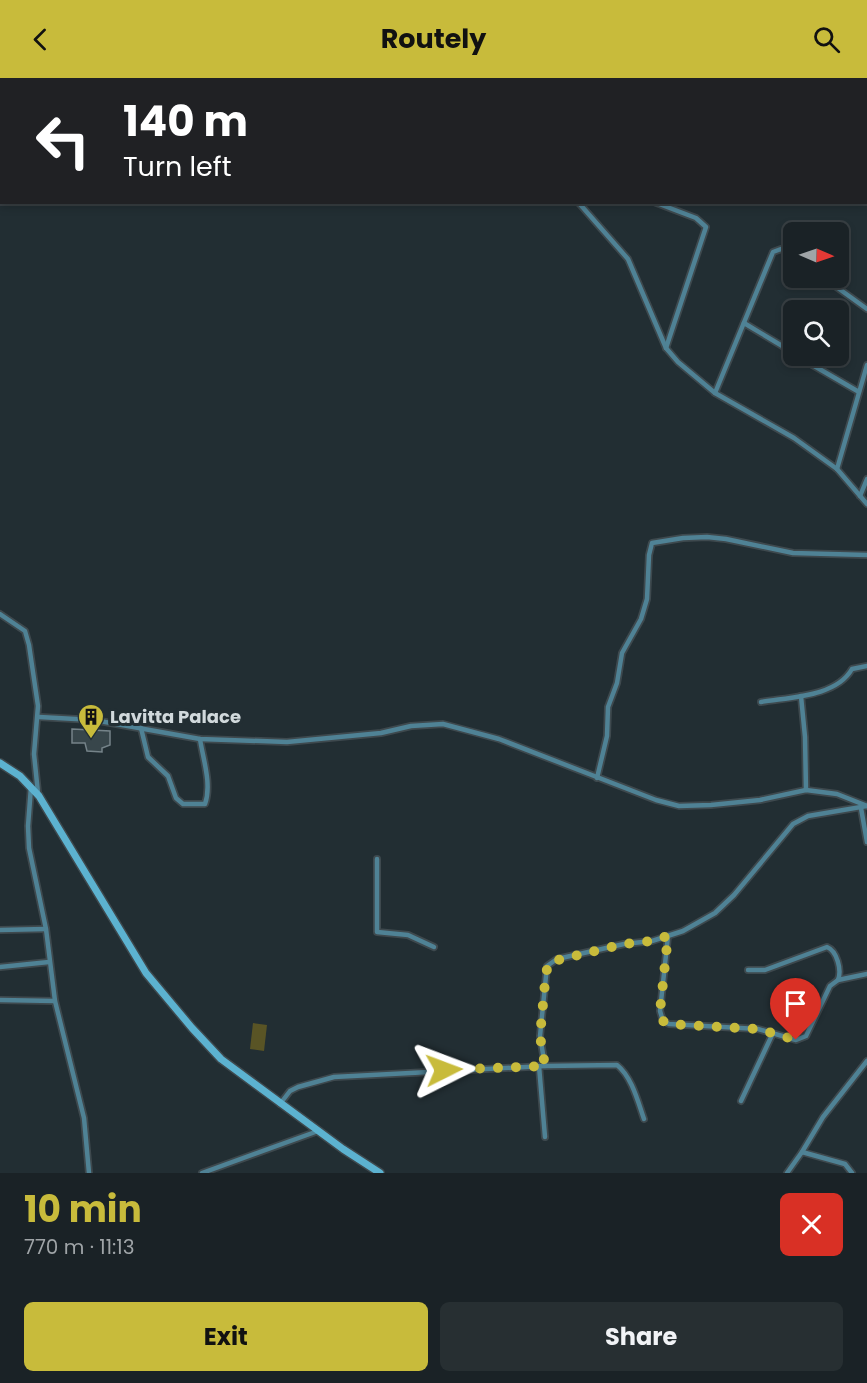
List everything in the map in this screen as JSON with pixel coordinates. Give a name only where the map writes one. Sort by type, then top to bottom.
[{"type":"street","points":[[580,204],[628,259],[666,348],[694,378],[715,393],[794,438],[837,468],[867,504]]},
{"type":"street","points":[[659,204],[696,218],[706,227],[666,348]]},
{"type":"street","points":[[715,393],[773,252],[783,250]]},
{"type":"street","points":[[838,288],[867,309]]},
{"type":"street","points":[[744,323],[783,346]]},
{"type":"street","points":[[815,366],[859,392]]},
{"type":"street","points":[[837,468],[867,366]]},
{"type":"street","points":[[861,496],[867,478]]},
{"type":"street","points":[[597,778],[607,736],[608,707],[617,683],[622,653],[645,609],[652,543],[707,537],[793,553],[867,555]]},
{"type":"street","points":[[0,614],[25,631],[34,670],[39,717],[35,729],[33,754],[39,796]]},
{"type":"street","points":[[761,702],[801,696],[833,687],[846,679],[852,669],[867,666]]},
{"type":"street","points":[[801,696],[805,737],[806,790]]},
{"type":"street","points":[[39,717],[94,720],[200,739],[287,742],[381,733],[411,726],[443,724],[499,739],[656,800],[679,806],[760,800],[806,790],[837,794],[865,807]]},
{"type":"street","points":[[141,728],[147,758],[168,776],[176,798],[183,804],[205,804],[207,799],[200,739]]},
{"type":"street","points":[[0,764],[20,776],[39,796],[146,972],[165,998],[221,1059],[367,1167],[380,1173]]},
{"type":"street","points":[[31,787],[29,848],[45,929],[55,1001],[84,1118],[89,1173]]},
{"type":"street","points":[[865,807],[867,842]]},
{"type":"street","points":[[545,1066],[540,1036],[546,972],[550,962],[624,944],[652,941],[692,927],[714,913],[744,885],[793,824],[808,816],[865,807]]},
{"type":"street","points":[[377,859],[377,932],[408,935],[434,947]]},
{"type":"street","points":[[0,930],[45,929]]},
{"type":"street","points":[[668,936],[660,1011],[663,1021],[669,1024],[758,1029],[802,1040],[830,986],[838,980],[867,974]]},
{"type":"street","points":[[748,970],[765,970],[827,947],[833,950],[836,958],[841,974],[838,980]]},
{"type":"street","points":[[0,967],[49,962]]},
{"type":"street","points":[[0,1000],[55,1001]]},
{"type":"street","points":[[741,1101],[773,1033]]},
{"type":"street","points":[[787,1173],[823,1117],[867,1061]]},
{"type":"street","points":[[280,1104],[290,1091],[334,1077],[539,1066],[617,1065],[629,1079],[644,1119]]},
{"type":"street","points":[[539,1066],[545,1137]]},
{"type":"street","points":[[202,1173],[318,1131]]},
{"type":"street","points":[[802,1152],[845,1164],[852,1173]]},
{"type":"shaded area","points":[[253,1023],[267,1025],[264,1051],[250,1049]]},
{"type":"building","name":"Lavitta Palace","points":[[72,729],[110,731],[110,745],[102,748],[102,752],[87,751],[85,743],[72,743]]},
{"type":"place","name":"Lavitta Palace","points":[[91,740]]},
{"type":"route","points":[[444,1070],[545,1066],[540,1036],[546,972],[550,962],[624,944],[663,939],[668,936],[660,1002],[660,1016],[663,1021],[669,1024],[758,1029],[796,1040]]}]
